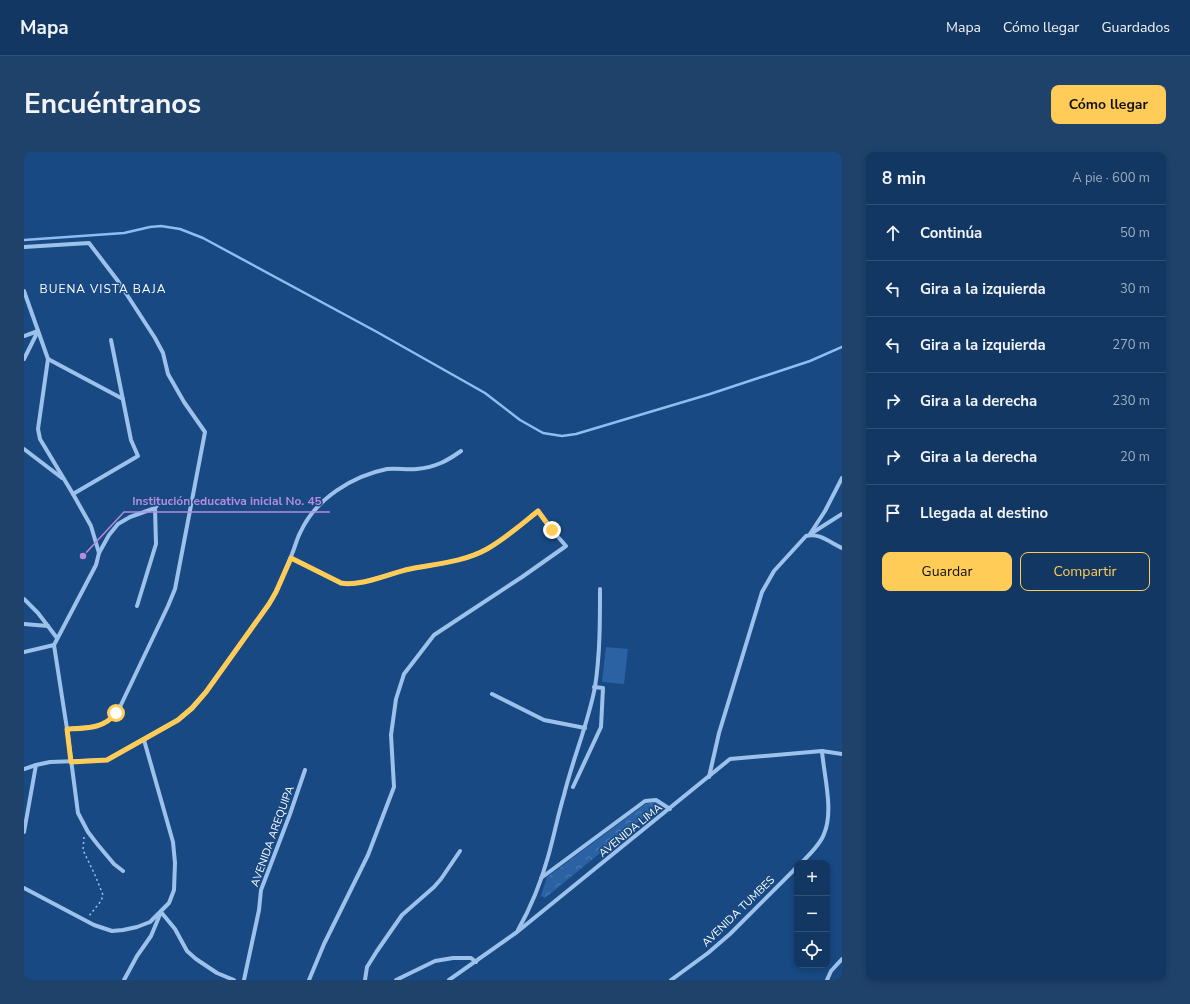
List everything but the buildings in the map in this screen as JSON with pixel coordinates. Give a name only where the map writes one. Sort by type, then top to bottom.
[{"type":"street","points":[[24,247],[90,243],[118,281],[155,338],[163,353],[168,374],[184,402],[205,432],[177,580],[172,598],[116,713],[110,720],[101,725],[67,729]]},
{"type":"street","points":[[24,291],[48,359],[38,429],[40,439],[91,526],[99,553]]},
{"type":"street","points":[[24,336],[38,331]]},
{"type":"street","points":[[24,359],[38,331]]},
{"type":"street","points":[[73,494],[138,456],[131,440],[111,340]]},
{"type":"street","points":[[48,359],[123,399]]},
{"type":"street","points":[[24,456],[25,450],[64,479]]},
{"type":"street","points":[[24,769],[50,762],[107,760],[178,720],[192,708],[206,692],[269,604],[291,558],[300,532],[312,513],[321,503],[344,486],[373,473],[387,469],[417,469],[434,466],[447,461],[462,450]]},
{"type":"street","points":[[810,534],[825,511],[842,478]]},
{"type":"street","points":[[123,871],[114,864],[88,832],[78,813],[54,645],[96,565],[99,553],[109,535],[118,524],[130,517],[155,508],[159,503],[173,501],[192,503]]},
{"type":"street","points":[[137,606],[156,544],[155,508]]},
{"type":"street","points":[[291,558],[341,583],[348,584],[367,581],[475,555],[508,535],[538,511],[566,546],[434,635],[404,674],[396,699],[391,735],[394,787],[368,855],[324,944],[309,980]]},
{"type":"street","points":[[709,777],[719,733],[762,592],[774,571],[806,536],[842,514]]},
{"type":"street","points":[[810,534],[822,537],[842,548]]},
{"type":"street","points":[[517,932],[525,919],[548,856],[575,755],[585,728],[598,664],[600,635],[600,589]]},
{"type":"street","points":[[24,599],[38,613],[57,638]]},
{"type":"street","points":[[24,624],[48,626]]},
{"type":"street","points":[[24,652],[54,645]]},
{"type":"street","points":[[573,787],[601,727],[603,688],[594,687]]},
{"type":"street","points":[[492,694],[544,720],[585,728]]},
{"type":"street","points":[[24,888],[94,925],[112,931],[137,927],[150,922],[169,903],[174,890],[173,842],[144,740]]},
{"type":"street","points":[[804,860],[817,845],[824,834],[827,824],[829,812],[822,751]]},
{"type":"street","name":"AVENIDA LIMA","points":[[450,980],[517,932],[730,759],[822,751],[842,754]]},
{"type":"street","points":[[24,832],[36,765]]},
{"type":"street","name":"AVENIDA AREQUIPA","points":[[244,980],[259,910],[261,890],[305,770]]},
{"type":"street","points":[[540,878],[645,801],[656,800],[670,809]]},
{"type":"street","points":[[365,980],[367,967],[402,915],[434,887],[460,852]]},
{"type":"street","name":"AVENIDA TUMBES","points":[[671,980],[708,953],[730,934],[794,870]]},
{"type":"street","points":[[124,980],[137,956],[151,936],[161,912]]},
{"type":"street","points":[[161,912],[175,929],[187,951],[217,973],[234,980]]},
{"type":"street","points":[[396,980],[435,961],[454,958],[472,958],[476,962]]},
{"type":"street","points":[[827,980],[831,971],[841,962]]},
{"type":"path","points":[[86,921],[103,896],[83,850],[83,837],[88,832]]},
{"type":"green space","points":[[606,647],[628,649],[624,684],[602,682]]},
{"type":"green space","points":[[657,802],[659,805],[545,898],[541,896],[547,877],[645,804]]},
{"type":"waterway","points":[[24,240],[124,233],[161,226],[180,229],[203,238],[377,332],[485,393],[520,420],[543,433],[562,436],[576,434],[710,394],[810,361],[842,347]]},
{"type":"place","name":"Institución educativa inicial No. 45","points":[[83,556]]},
{"type":"district","name":"BUENA VISTA BAJA","points":[[103,289]]},
{"type":"route","points":[[116,713],[110,720],[101,725],[67,729],[71,762],[107,760],[178,720],[192,708],[206,692],[269,604],[291,558],[341,583],[348,584],[367,581],[475,555],[508,535],[538,511],[552,530]]}]
